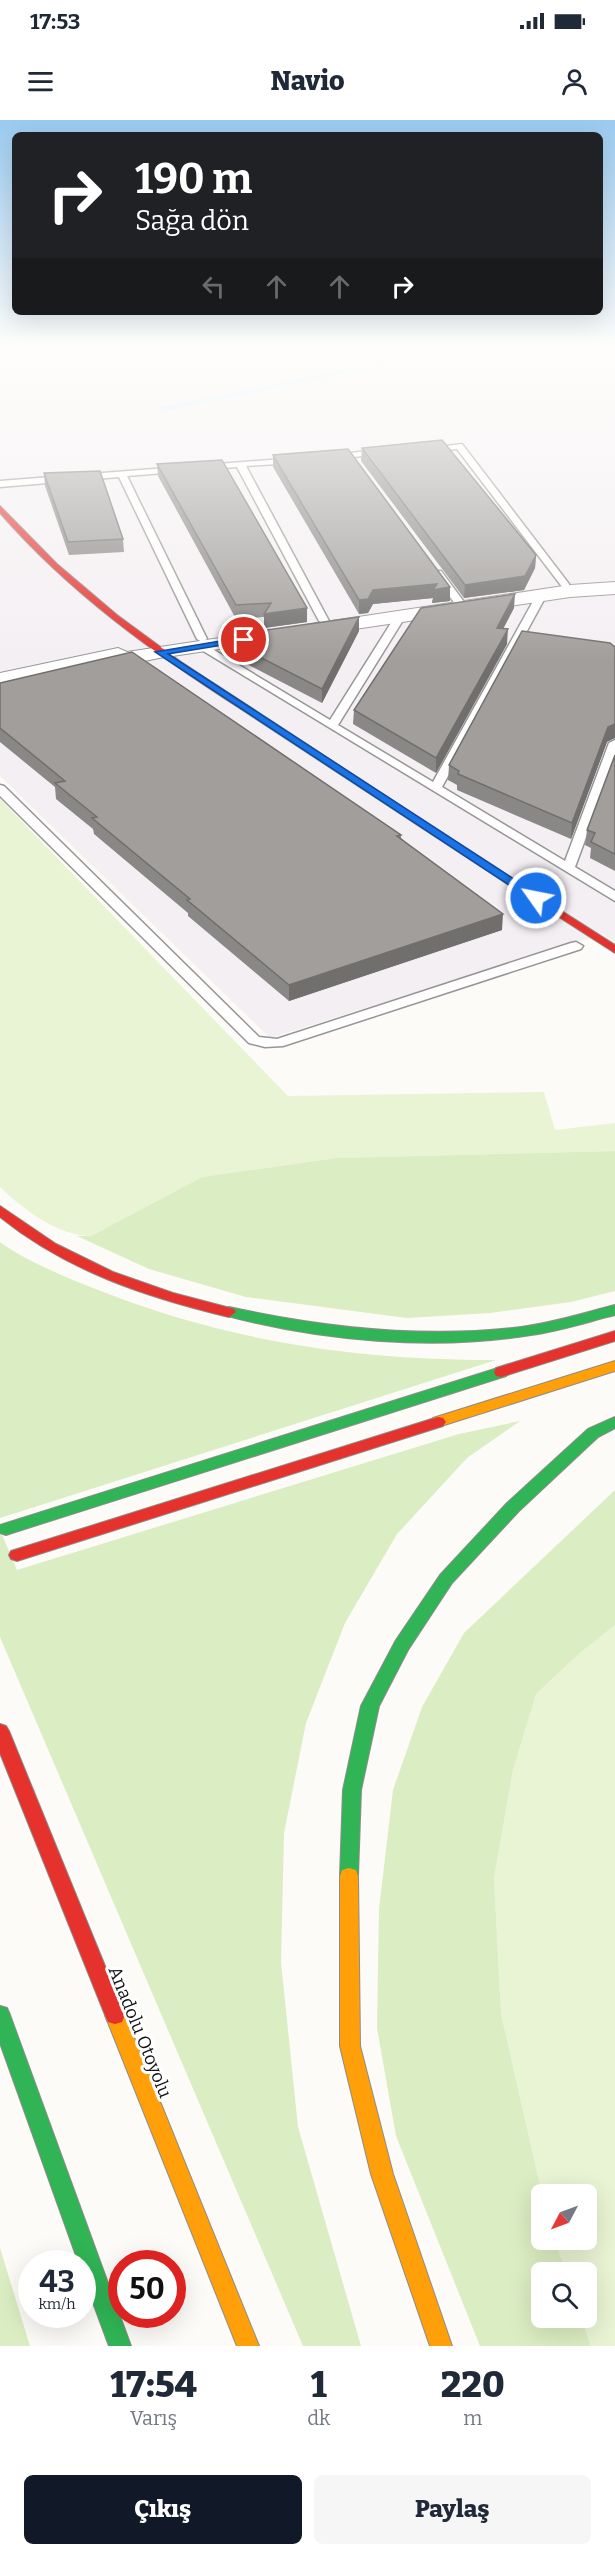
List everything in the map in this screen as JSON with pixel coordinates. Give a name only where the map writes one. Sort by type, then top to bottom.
[{"type":"main road","points":[[0,508],[27,541],[143,653],[615,950]]},
{"type":"main road","points":[[556,933],[581,949]]},
{"type":"main road","points":[[0,1210],[28,1233],[74,1259],[117,1277],[204,1307],[265,1320],[425,1339],[522,1333],[615,1310]]},
{"type":"main road","points":[[6,1529],[615,1336]]},
{"type":"main road","points":[[17,1555],[615,1366]]},
{"type":"main road","points":[[441,2346],[382,2174],[350,2046],[348,1892],[352,1790],[370,1706],[402,1645],[446,1579],[513,1508],[592,1433],[615,1422]]},
{"type":"main road","name":"Anadolu Otoyolu","points":[[0,1731],[248,2346]]},
{"type":"main road","points":[[0,2014],[120,2346]]},
{"type":"street","points":[[0,679],[324,621],[615,581]]},
{"type":"street","points":[[201,643],[541,596],[615,588]]},
{"type":"street","points":[[0,686],[143,653]]},
{"type":"lane","points":[[317,458],[373,453]]},
{"type":"lane","points":[[464,453],[566,586]]},
{"type":"lane","points":[[350,455],[357,464]]},
{"type":"lane","points":[[0,484],[306,459]]},
{"type":"lane","points":[[240,464],[324,621]]},
{"type":"lane","points":[[122,474],[201,643],[332,726],[615,897]]},
{"type":"lane","points":[[432,565],[459,602]]},
{"type":"lane","points":[[435,788],[522,640],[541,596]]},
{"type":"lane","points":[[332,726],[400,616]]},
{"type":"lane","points":[[568,869],[615,743]]},
{"type":"lane","points":[[0,789],[254,1040],[279,1043],[581,949]]},
{"type":"shaded area","points":[[0,453],[615,453],[615,942],[602,934],[270,1038],[0,776]]},
{"type":"green space","points":[[0,799],[288,1096],[544,1092],[555,1130],[615,1123],[615,1151],[336,1158],[202,1177],[91,1236],[66,1231],[42,1220],[0,1187]]},
{"type":"green space","points":[[615,1151],[615,1291],[571,1302],[490,1313],[407,1318],[246,1297],[149,1269],[77,1236],[91,1236],[202,1177],[336,1158]]},
{"type":"green space","points":[[0,1242],[60,1275],[98,1290],[196,1323],[245,1335],[343,1352],[496,1360],[0,1518]]},
{"type":"green space","points":[[520,1421],[467,1458],[397,1534],[345,1623],[306,1723],[284,1833],[281,1962],[298,2127],[361,2346],[303,2346],[0,1637],[0,1530],[17,1570],[459,1434]]},
{"type":"green space","points":[[615,1490],[615,1625],[581,1652],[536,1694],[513,1770],[494,1878],[501,2014],[540,2184],[531,2184],[531,2250],[558,2250],[563,2262],[531,2262],[531,2328],[585,2328],[591,2346],[480,2346],[396,2136],[377,2028],[379,1909],[393,1790],[422,1707],[464,1633]]},
{"type":"green space","points":[[615,1625],[615,2346],[591,2346],[585,2328],[597,2328],[597,2262],[563,2262],[558,2250],[597,2250],[597,2184],[540,2184],[501,2014],[494,1878],[513,1770],[536,1694],[581,1652]]},
{"type":"green space","points":[[0,2248],[18,2307],[18,2328],[24,2328],[30,2346],[0,2346]]},
{"type":"building","points":[[351,453],[450,587],[433,590],[437,584],[373,590],[368,599],[359,600],[273,455]]},
{"type":"building","points":[[366,453],[453,453],[536,555],[525,576],[465,585]]},
{"type":"building","points":[[222,460],[307,608],[264,614],[271,603],[236,605],[157,464]]},
{"type":"building","points":[[100,471],[123,539],[68,542],[44,473]]},
{"type":"building","points":[[515,594],[497,628],[508,629],[436,758],[354,710],[421,608]]},
{"type":"building","points":[[359,617],[322,689],[242,648],[252,632]]},
{"type":"building","points":[[522,631],[610,643],[615,647],[615,724],[608,727],[572,823],[458,774],[459,771],[449,765]]},
{"type":"building","points":[[132,652],[401,835],[397,836],[503,914],[289,985],[92,818],[97,817],[55,783],[65,781],[0,728],[0,683]]},
{"type":"building","points":[[615,755],[615,854],[591,842],[595,833],[587,830]]},
{"type":"traffic: fast","points":[[244,707],[513,883]]},
{"type":"traffic: fast","points":[[229,1312],[338,1331],[411,1337],[448,1337],[521,1332],[615,1310]]},
{"type":"traffic: fast","points":[[6,1529],[501,1372]]},
{"type":"traffic: fast","points":[[349,1876],[352,1790],[370,1706],[402,1645],[446,1579],[513,1507],[593,1433],[615,1422]]},
{"type":"traffic: fast","points":[[0,2015],[120,2346]]},
{"type":"traffic: slow","points":[[438,1422],[615,1366]]},
{"type":"traffic: slow","points":[[349,1876],[350,2046],[382,2174],[441,2346]]},
{"type":"traffic: slow","points":[[115,2015],[248,2346]]},
{"type":"traffic: jam","points":[[0,508],[26,538],[83,592],[177,664],[244,707]]},
{"type":"traffic: jam","points":[[513,883],[615,950]]},
{"type":"traffic: jam","points":[[0,1210],[51,1247],[108,1275],[138,1287],[229,1312]]},
{"type":"traffic: jam","points":[[501,1372],[615,1336]]},
{"type":"traffic: jam","points":[[17,1555],[438,1422]]},
{"type":"traffic: jam","points":[[0,1731],[115,2015]]},
{"type":"route","points":[[244,640],[159,652],[536,898]]}]
